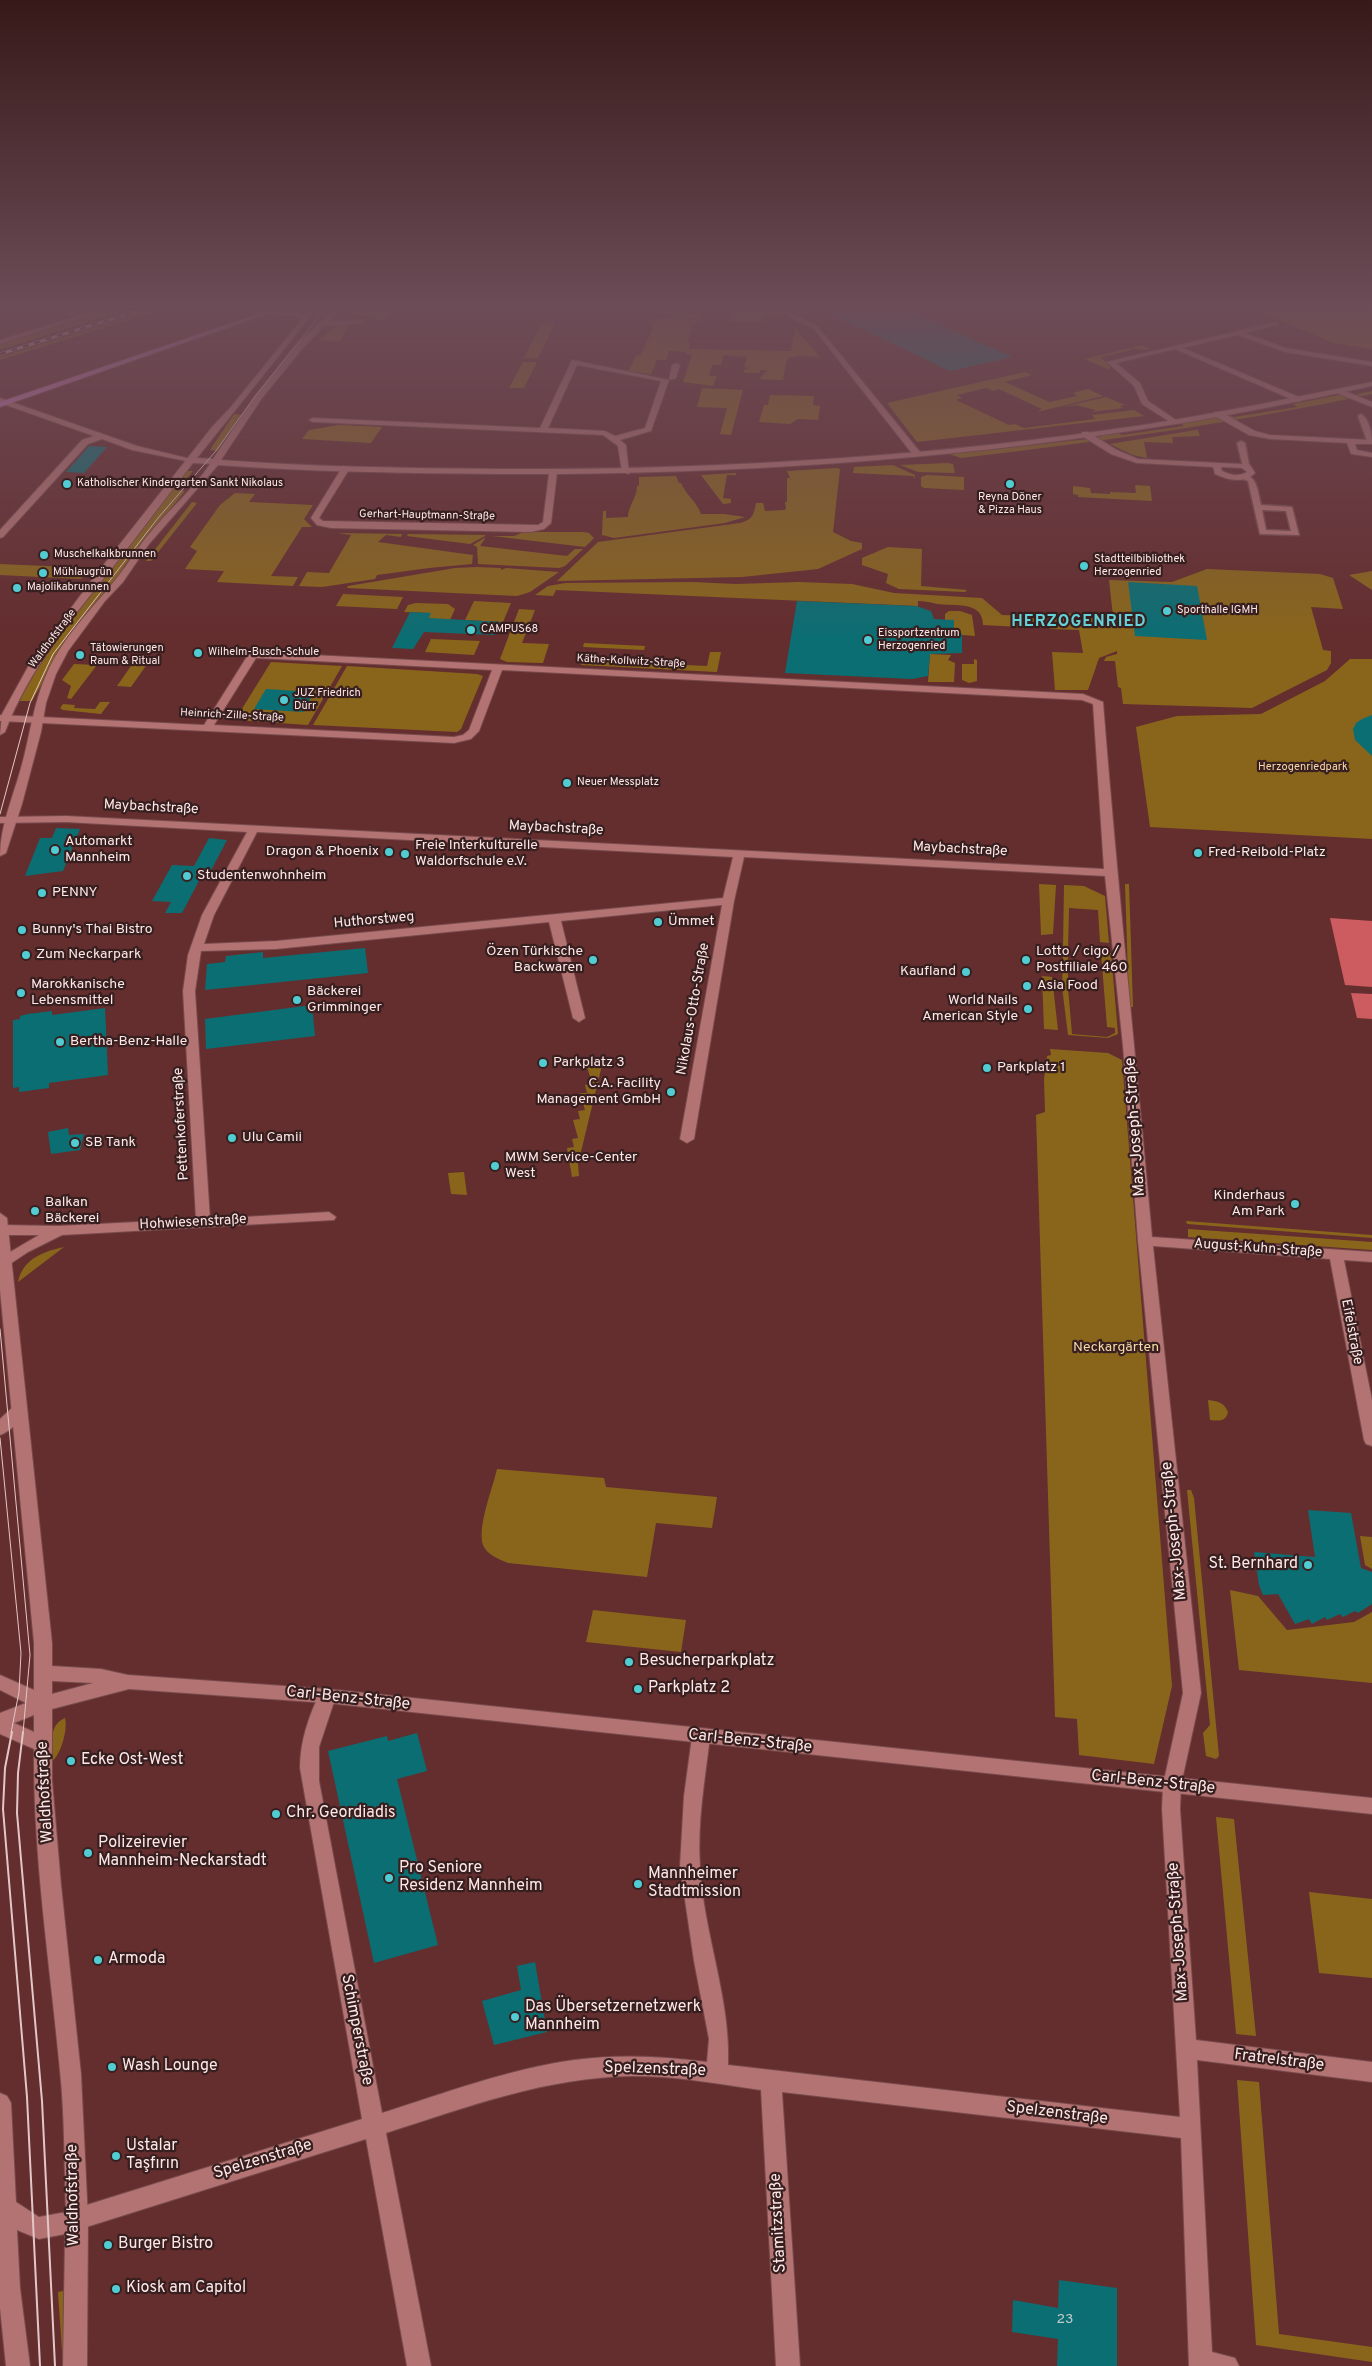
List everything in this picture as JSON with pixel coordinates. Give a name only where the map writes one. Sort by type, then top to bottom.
[{"type":"street","points":[[47,418],[142,450],[215,463],[552,473],[626,472],[758,466],[917,454],[1085,434],[1193,418]]},
{"type":"street","name":"Waldhofstraße","points":[[0,732],[2,718],[41,652],[84,598],[95,579],[111,563],[225,418]]},
{"type":"street","name":"Waldhofstraße","points":[[0,853],[12,819],[41,703],[51,674],[75,633],[118,582],[146,542],[215,463],[245,418]]},
{"type":"street","points":[[543,430],[548,418]]},
{"type":"street","points":[[615,439],[648,429],[652,418]]},
{"type":"street","points":[[888,418],[917,454]]},
{"type":"street","points":[[1168,418],[1173,422]]},
{"type":"street","points":[[1227,418],[1260,435],[1371,441],[1362,418]]},
{"type":"street","points":[[313,420],[605,433],[622,445],[626,472]]},
{"type":"street","points":[[1085,434],[1114,452],[1137,462],[1246,467]]},
{"type":"street","points":[[0,535],[85,442],[99,436]]},
{"type":"street","points":[[1350,440],[1354,452],[1372,455]]},
{"type":"street","points":[[1240,443],[1246,467],[1251,473],[1246,477]]},
{"type":"street","points":[[1216,465],[1218,472],[1223,475],[1246,477],[1251,480],[1257,507],[1263,532],[1296,533],[1290,509],[1257,507]]},
{"type":"street","name":"Gerhart-Hauptmann-Straße","points":[[346,468],[315,518],[320,523],[359,526],[541,527],[547,523],[552,473]]},
{"type":"street","name":"Käthe-Kollwitz-Straße","points":[[208,727],[253,655],[1092,698]]},
{"type":"street","name":"Heinrich-Zille-Straße","points":[[38,718],[454,740],[467,737],[474,731],[498,668]]},
{"type":"street","name":"Max-Joseph-Straße","points":[[1092,698],[1098,702],[1110,873],[1129,1046],[1144,1241],[1192,1693],[1172,1786],[1171,1809],[1191,2129],[1200,2364]]},
{"type":"street","points":[[2,718],[38,718]]},
{"type":"street","name":"Maybachstraße","points":[[0,820],[66,818],[1110,873]]},
{"type":"street","name":"Pettenkoferstraße","points":[[203,1222],[189,990],[196,948],[208,915],[254,828]]},
{"type":"street","name":"Nikolaus-Otto-Straße","points":[[687,1139],[728,901],[739,854]]},
{"type":"street","name":"Huthorstweg","points":[[196,948],[276,945],[728,901]]},
{"type":"street","points":[[554,918],[579,1018]]},
{"type":"street","name":"Hohwiesenstraße","points":[[1,1224],[58,1231],[203,1222],[328,1218]]},
{"type":"street","name":"Waldhofstraße","points":[[1,1224],[43,1643],[43,1780],[51,1884],[71,2074],[76,2219],[75,2366]]},
{"type":"street","name":"Hohwiesenstraße","points":[[5,1262],[23,1249],[58,1231]]},
{"type":"street","name":"August-Kuhn-Straße","points":[[1144,1241],[1372,1257]]},
{"type":"street","name":"Eifelstraße","points":[[1336,1254],[1372,1440]]},
{"type":"street","points":[[0,1429],[19,1410]]},
{"type":"street","name":"Carl-Benz-Straße","points":[[43,1673],[100,1676],[128,1682],[327,1696],[701,1737],[1372,1806]]},
{"type":"street","points":[[0,1682],[42,1703]]},
{"type":"street","name":"Carl-Benz-Straße","points":[[0,1721],[42,1703],[72,1694],[128,1682]]},
{"type":"street","name":"Schimperstraße","points":[[327,1696],[308,1744],[307,1758],[373,2126],[419,2366]]},
{"type":"street","points":[[0,1726],[43,1745]]},
{"type":"street","points":[[701,1737],[693,1796],[690,1866],[704,1961],[720,2038],[717,2073]]},
{"type":"street","name":"Fratrelstraße","points":[[1186,2049],[1372,2072]]},
{"type":"street","name":"Spelzenstraße","points":[[6,2208],[33,2228],[40,2230],[508,2084],[574,2070],[633,2066],[717,2073],[771,2081],[1191,2129]]},
{"type":"street","name":"Stamitzstraße","points":[[771,2081],[788,2366]]},
{"type":"street","points":[[0,2102],[6,2208],[6,2321],[18,2366]]},
{"type":"street","points":[[1200,2364],[1227,2366]]},
{"type":"green space","points":[[231,418],[240,418],[221,451],[210,450]]},
{"type":"green space","points":[[724,418],[735,418],[731,435],[720,434]]},
{"type":"green space","points":[[760,418],[818,418],[818,420],[798,419],[790,424],[759,422]]},
{"type":"green space","points":[[899,418],[995,418],[1009,425],[1015,424],[1024,428],[1095,418],[1123,418],[917,442]]},
{"type":"green space","points":[[1208,418],[1243,418],[1167,431],[961,458],[949,454],[1088,439],[1086,436],[1117,432],[1122,435],[1184,426],[1180,423]]},
{"type":"green space","points":[[339,425],[382,427],[371,443],[302,439],[309,430]]},
{"type":"green space","points":[[1198,430],[1200,436],[1172,437],[1173,443],[1144,442],[1147,458],[1133,455],[1110,444]]},
{"type":"green space","points":[[953,464],[955,473],[918,472],[900,465]]},
{"type":"green space","points":[[893,465],[915,475],[914,479],[913,476],[853,473],[854,467]]},
{"type":"green space","points":[[840,469],[833,532],[851,541],[862,543],[862,549],[818,569],[742,577],[557,581],[598,542],[740,523],[752,516],[756,503],[763,503],[765,511],[784,510],[786,509],[785,502],[787,502],[787,478],[790,478],[787,471]]},
{"type":"green space","points":[[187,471],[193,471],[177,490],[185,491],[125,565],[116,581],[99,599],[55,660],[32,701],[18,701],[44,652]]},
{"type":"green space","points":[[736,473],[736,475],[727,475],[723,498],[731,499],[731,503],[723,504],[701,475]]},
{"type":"green space","points":[[927,475],[964,477],[964,490],[924,488],[921,486],[921,477]]},
{"type":"green space","points":[[676,476],[701,514],[724,514],[745,517],[725,523],[614,538],[602,535],[603,511],[606,511],[606,518],[628,517],[629,509],[639,485],[639,477]]},
{"type":"green space","points":[[1135,485],[1150,486],[1152,501],[1078,497],[1078,495],[1073,494],[1073,486],[1090,488],[1091,493],[1136,493]]},
{"type":"green space","points":[[235,493],[255,494],[249,502],[313,505],[304,519],[312,527],[302,527],[271,576],[298,577],[293,586],[217,582],[224,571],[185,569],[197,551],[190,547],[220,505]]},
{"type":"green space","points":[[192,502],[197,503],[151,561],[146,561]]},
{"type":"green space","points":[[524,532],[583,532],[589,533],[594,538],[585,547],[492,536],[514,536]]},
{"type":"green space","points":[[338,533],[402,534],[401,537],[386,535],[378,542],[473,555],[472,564],[377,575],[375,579],[322,587],[299,586],[307,572],[329,573],[351,535]]},
{"type":"green space","points":[[408,534],[485,536],[470,544],[407,536]]},
{"type":"green space","points":[[486,537],[480,546],[567,556],[575,549],[583,549],[565,566],[559,568],[478,564],[477,547],[473,545]]},
{"type":"green space","points":[[888,547],[922,549],[921,586],[967,590],[965,592],[899,589],[886,583],[888,574],[862,565],[862,558]]},
{"type":"green space","points":[[0,564],[91,568],[81,579],[0,575]]},
{"type":"green space","points":[[476,567],[559,572],[530,592],[517,596],[347,588],[348,586],[455,568]]},
{"type":"green space","points":[[1207,569],[1320,574],[1333,578],[1343,609],[1311,607],[1323,650],[1331,651],[1331,663],[1327,670],[1252,708],[1123,704],[1121,688],[1118,687],[1115,661],[1104,661],[1106,657],[1117,654],[1117,651],[1099,658],[1088,690],[1055,690],[1052,652],[1083,653],[1079,630],[1050,629],[1048,618],[1060,613],[1113,616],[1109,580],[1172,582]]},
{"type":"green space","points":[[1372,571],[1372,590],[1349,575]]},
{"type":"green space","points":[[566,583],[852,584],[894,593],[982,598],[1002,615],[1036,616],[1039,628],[983,625],[982,617],[971,607],[922,601],[918,601],[918,606],[556,590],[553,596],[535,595],[548,586]]},
{"type":"green space","points":[[343,594],[403,597],[397,609],[336,606]]},
{"type":"green space","points":[[474,601],[511,603],[503,622],[465,620]]},
{"type":"green space","points":[[416,603],[448,604],[455,609],[450,620],[428,619],[430,613],[404,612],[408,605]]},
{"type":"green space","points":[[519,609],[535,610],[522,643],[549,644],[543,663],[507,662],[500,659]]},
{"type":"green space","points":[[949,611],[960,611],[972,615],[975,636],[962,635],[951,631],[954,620],[945,620],[945,614]]},
{"type":"green space","points":[[431,639],[480,641],[474,655],[425,652]]},
{"type":"green space","points":[[584,643],[645,646],[644,650],[583,647]]},
{"type":"green space","points":[[710,652],[721,652],[717,672],[581,665],[583,660],[707,666]]},
{"type":"green space","points":[[930,654],[951,655],[948,660],[955,663],[954,682],[928,682]]},
{"type":"green space","points":[[136,659],[150,660],[131,687],[117,686]]},
{"type":"green space","points":[[974,659],[977,660],[977,681],[969,683],[962,680],[962,664],[974,664]]},
{"type":"green space","name":"Herzogenriedpark","points":[[1350,659],[1372,659],[1372,839],[1150,827],[1136,727],[1177,716],[1261,714],[1325,681]]},
{"type":"green space","points":[[271,662],[342,666],[308,725],[235,720]]},
{"type":"green space","points":[[74,664],[97,665],[71,699],[67,698],[71,686],[62,680]]},
{"type":"green space","points":[[347,666],[477,674],[483,676],[461,729],[457,732],[313,725]]},
{"type":"green space","points":[[100,702],[110,702],[101,714],[63,710],[60,708],[63,704],[75,705],[74,708],[95,709]]},
{"type":"green space","points":[[1039,884],[1056,885],[1053,934],[1041,935]]},
{"type":"green space","points":[[1125,884],[1129,884],[1133,1007],[1129,1007]]},
{"type":"green space","points":[[1064,885],[1084,886],[1105,896],[1109,943],[1100,942],[1098,910],[1069,908],[1068,950],[1063,949]]},
{"type":"green space","points":[[1101,953],[1111,953],[1118,1034],[1108,1038],[1068,1035],[1062,987],[1063,954],[1068,955],[1068,988],[1072,1034],[1107,1037],[1115,1033],[1115,1028],[1107,1027]]},
{"type":"green space","points":[[1042,976],[1052,977],[1058,1030],[1044,1029]]},
{"type":"green space","name":"Neckargärten","points":[[1050,1049],[1108,1053],[1122,1060],[1172,1686],[1154,1764],[1079,1755],[1077,1719],[1055,1717],[1036,1115],[1045,1112],[1044,1079],[1047,1056],[1051,1055]]},
{"type":"green space","points":[[604,1057],[578,1164],[579,1176],[572,1177],[567,1148],[574,1147],[572,1139],[578,1138],[573,1120],[580,1119],[578,1111],[585,1110],[580,1093],[587,1093],[585,1085],[592,1083],[587,1067],[593,1067],[591,1059]]},
{"type":"green space","points":[[464,1172],[467,1195],[451,1194],[448,1173]]},
{"type":"green space","points":[[1186,1221],[1372,1235],[1372,1238],[1187,1224]]},
{"type":"green space","points":[[1188,1229],[1372,1242],[1372,1250],[1188,1237]]},
{"type":"green space","points":[[64,1247],[18,1282],[29,1262],[48,1251]]},
{"type":"green space","points":[[1208,1400],[1224,1406],[1228,1412],[1224,1419],[1219,1421],[1210,1420]]},
{"type":"green space","points":[[497,1469],[604,1478],[606,1487],[717,1497],[712,1528],[656,1523],[647,1577],[508,1563],[487,1551],[483,1545],[482,1537],[486,1507]]},
{"type":"green space","points":[[1187,1490],[1191,1490],[1194,1498],[1219,1756],[1216,1759],[1206,1756],[1203,1733],[1210,1725]]},
{"type":"green space","points":[[1360,1536],[1372,1537],[1372,1569],[1365,1565]]},
{"type":"green space","points":[[1230,1590],[1258,1596],[1287,1630],[1354,1622],[1372,1612],[1372,1683],[1239,1670]]},
{"type":"green space","points":[[593,1610],[686,1620],[681,1652],[586,1642]]},
{"type":"green space","points":[[65,1718],[66,1729],[63,1741],[52,1761],[53,1731],[60,1721]]},
{"type":"green space","points":[[1216,1817],[1234,1819],[1256,2036],[1236,2034]]},
{"type":"green space","points":[[1309,1892],[1372,1899],[1372,1978],[1319,1973]]},
{"type":"green space","points":[[1237,2080],[1259,2082],[1279,2334],[1372,2347],[1372,2362],[1256,2345]]},
{"type":"green space","points":[[67,2290],[65,2366],[63,2366],[58,2292]]},
{"type":"shaded area","points":[[1330,918],[1372,921],[1372,987],[1345,985]]},
{"type":"shaded area","points":[[1351,993],[1372,994],[1372,1019],[1357,1018]]},
{"type":"building","points":[[89,446],[107,447],[84,473],[66,472]]},
{"type":"building","name":"Sporthalle IGMH","points":[[1128,582],[1197,586],[1207,640],[1135,636]]},
{"type":"building","name":"Eissportzentrum Herzogenried","points":[[797,601],[916,606],[931,611],[934,619],[954,620],[954,629],[962,634],[962,653],[930,654],[928,676],[912,679],[785,673]]},
{"type":"building","name":"CAMPUS68","points":[[410,612],[431,613],[429,618],[501,622],[495,635],[424,632],[413,649],[392,648]]},
{"type":"building","name":"JUZ Friedrich Dürr","points":[[266,689],[314,692],[303,712],[254,709]]},
{"type":"building","points":[[1372,715],[1372,756],[1355,740],[1353,729],[1356,723]]},
{"type":"building","name":"Automarkt Mannheim","points":[[56,828],[80,829],[63,871],[25,876],[40,838],[52,838]]},
{"type":"building","name":"Studentenwohnheim","points":[[209,838],[227,840],[207,878],[201,877],[182,913],[165,913],[171,902],[152,901],[172,865],[194,866]]},
{"type":"building","points":[[365,948],[368,973],[205,990],[207,964],[225,962],[226,956],[263,952],[263,958]]},
{"type":"building","points":[[312,1005],[315,1036],[206,1049],[205,1019]]},
{"type":"building","name":"Bertha-Benz-Halle","points":[[105,1008],[108,1075],[49,1083],[49,1088],[19,1092],[19,1087],[13,1088],[13,1020],[20,1019],[20,1016],[28,1014],[52,1011],[52,1015]]},
{"type":"building","name":"SB Tank","points":[[68,1128],[69,1135],[84,1134],[80,1150],[51,1154],[48,1132]]},
{"type":"building","name":"St. Bernhard","points":[[1308,1510],[1351,1513],[1361,1568],[1372,1572],[1372,1604],[1358,1613],[1355,1611],[1343,1617],[1340,1614],[1327,1620],[1325,1617],[1312,1624],[1309,1619],[1295,1624],[1278,1594],[1263,1595],[1259,1585],[1254,1552],[1315,1557]]},
{"type":"building","name":"Pro Seniore Residenz Mannheim","points":[[417,1733],[427,1771],[397,1779],[438,1945],[374,1963],[328,1751],[387,1736],[388,1741]]},
{"type":"building","name":"Das Übersetzernetzwerk Mannheim","points":[[535,1962],[547,2032],[494,2045],[482,2001],[521,1990],[517,1966]]},
{"type":"building","points":[[1059,2280],[1117,2288],[1117,2366],[1057,2366],[1058,2339],[1012,2332],[1013,2300],[1058,2308]]},
{"type":"tram line","points":[[0,814],[30,703],[53,654],[158,518],[215,452],[239,418]]},
{"type":"tram line","points":[[0,1329],[30,1655],[23,1733]]},
{"type":"tram line","points":[[0,1438],[21,1653],[19,1692],[11,1733]]},
{"type":"tram line","points":[[12,1732],[5,1768],[3,1809],[27,2097],[40,2366]]},
{"type":"tram line","points":[[23,1732],[18,1773],[17,1813],[42,2101],[55,2366]]},
{"type":"place","name":"Katholischer Kindergarten Sankt Nikolaus","points":[[67,484]]},
{"type":"place","name":"Reyna Döner & Pizza Haus","points":[[1010,484]]},
{"type":"place","name":"Muschelkalkbrunnen","points":[[44,555]]},
{"type":"place","name":"Stadtteilbibliothek Herzogenried","points":[[1084,566]]},
{"type":"place","name":"Mühlaugrün","points":[[43,573]]},
{"type":"place","name":"Majolikabrunnen","points":[[17,588]]},
{"type":"place","name":"Sporthalle IGMH","points":[[1167,611]]},
{"type":"place","name":"CAMPUS68","points":[[471,630]]},
{"type":"place","name":"Eissportzentrum Herzogenried","points":[[868,640]]},
{"type":"place","name":"Wilhelm-Busch-Schule","points":[[198,653]]},
{"type":"place","name":"Tätowierungen Raum & Ritual","points":[[80,655]]},
{"type":"place","name":"JUZ Friedrich Dürr","points":[[284,700]]},
{"type":"place","name":"Neuer Messplatz","points":[[567,783]]},
{"type":"place","name":"Automarkt Mannheim","points":[[55,850]]},
{"type":"place","name":"Dragon & Phoenix","points":[[389,852]]},
{"type":"place","name":"Fred-Reibold-Platz","points":[[1198,853]]},
{"type":"place","name":"Freie Interkulturelle Waldorfschule e.V.","points":[[405,854]]},
{"type":"place","name":"Studentenwohnheim","points":[[187,876]]},
{"type":"place","name":"PENNY","points":[[42,893]]},
{"type":"place","name":"Ümmet","points":[[658,922]]},
{"type":"place","name":"Bunny's Thai Bistro","points":[[22,930]]},
{"type":"place","name":"Zum Neckarpark","points":[[26,955]]},
{"type":"place","name":"Özen Türkische Backwaren","points":[[593,960]]},
{"type":"place","name":"Lotto / cigo / Postfiliale 460","points":[[1026,960]]},
{"type":"place","name":"Kaufland","points":[[966,972]]},
{"type":"place","name":"Asia Food","points":[[1027,986]]},
{"type":"place","name":"Marokkanische Lebensmittel","points":[[21,993]]},
{"type":"place","name":"Bäckerei Grimminger","points":[[297,1000]]},
{"type":"place","name":"World Nails American Style","points":[[1028,1009]]},
{"type":"place","name":"Bertha-Benz-Halle","points":[[60,1042]]},
{"type":"place","name":"Parkplatz 3","points":[[543,1063]]},
{"type":"place","name":"Parkplatz 1","points":[[987,1068]]},
{"type":"place","name":"C.A. Facility Management GmbH","points":[[671,1092]]},
{"type":"place","name":"Ulu Camii","points":[[232,1138]]},
{"type":"place","name":"SB Tank","points":[[75,1143]]},
{"type":"place","name":"MWM Service-Center West","points":[[495,1166]]},
{"type":"place","name":"Kinderhaus Am Park","points":[[1295,1204]]},
{"type":"place","name":"Balkan Bäckerei","points":[[35,1211]]},
{"type":"place","name":"St. Bernhard","points":[[1308,1565]]},
{"type":"place","name":"Besucherparkplatz","points":[[629,1662]]},
{"type":"place","name":"Parkplatz 2","points":[[638,1689]]},
{"type":"place","name":"Ecke Ost-West","points":[[71,1761]]},
{"type":"place","name":"Chr. Geordiadis","points":[[276,1814]]},
{"type":"place","name":"Polizeirevier Mannheim-Neckarstadt","points":[[88,1853]]},
{"type":"place","name":"Pro Seniore Residenz Mannheim","points":[[389,1878]]},
{"type":"place","name":"Mannheimer Stadtmission","points":[[638,1884]]},
{"type":"place","name":"Armoda","points":[[98,1960]]},
{"type":"place","name":"Das Übersetzernetzwerk Mannheim","points":[[515,2017]]},
{"type":"place","name":"Wash Lounge","points":[[112,2067]]},
{"type":"place","name":"Ustalar Taşfırın","points":[[116,2156]]},
{"type":"place","name":"Burger Bistro","points":[[108,2245]]},
{"type":"place","name":"Kiosk am Capitol","points":[[116,2289]]},
{"type":"district","name":"HERZOGENRIED","points":[[1079,623]]}]
